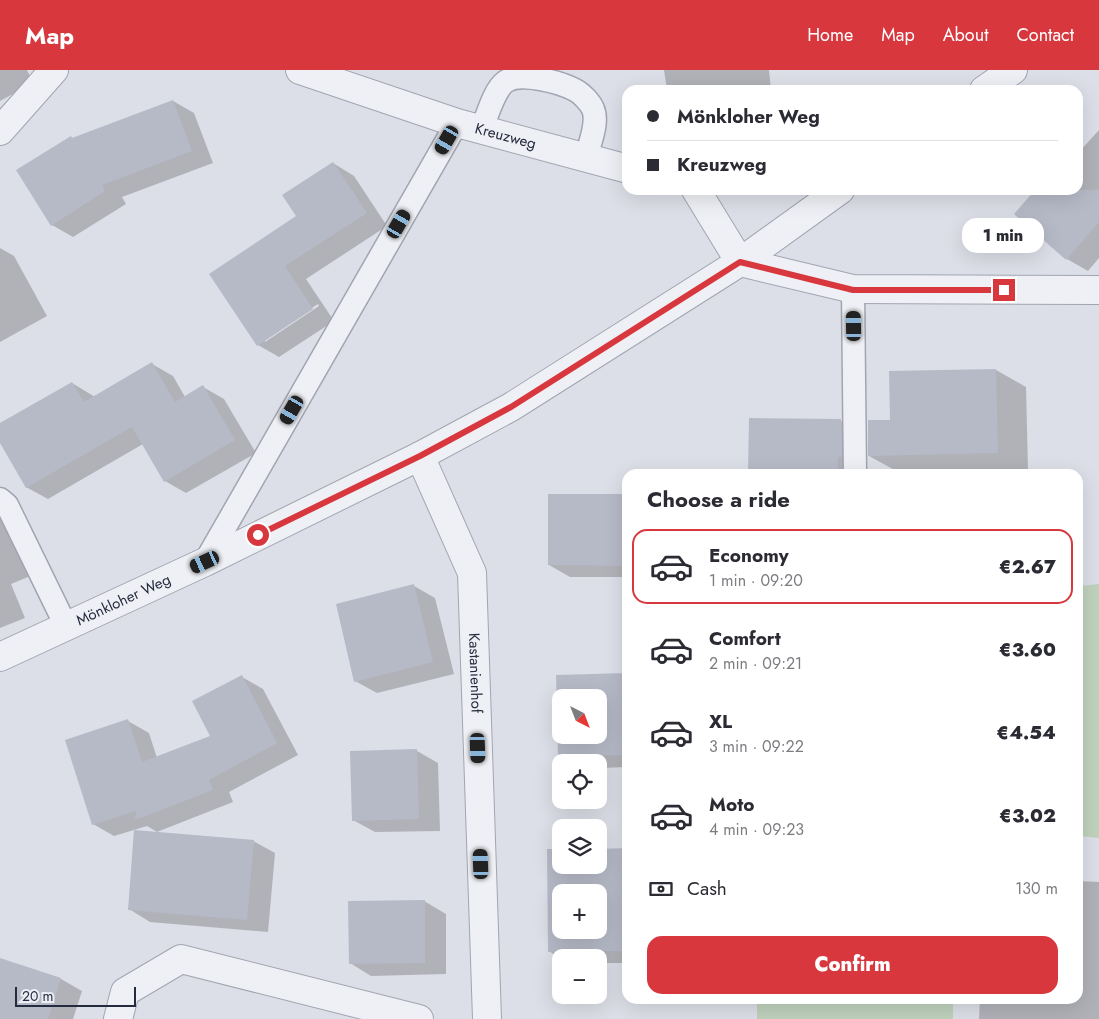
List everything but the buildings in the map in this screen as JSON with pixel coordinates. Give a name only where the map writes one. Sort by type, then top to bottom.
[{"type":"street","points":[[0,131],[54,70]]},
{"type":"street","name":"Kreuzweg","points":[[300,70],[469,127],[622,167]]},
{"type":"street","points":[[991,85],[1013,70]]},
{"type":"street","points":[[699,195],[740,262],[853,290],[1099,290]]},
{"type":"street","name":"Mönkloher Weg","points":[[0,657],[205,562],[420,456],[511,407],[740,262],[833,195]]},
{"type":"street","name":"Kastanienhof","points":[[420,456],[472,573],[487,1019]]},
{"type":"street","points":[[118,1019],[125,992],[181,959],[419,1019]]},
{"type":"lane","points":[[205,562],[469,127],[505,82],[519,76],[555,82],[577,90],[594,111],[595,121],[586,158]]},
{"type":"lane","points":[[853,290],[855,469]]},
{"type":"lane","points":[[0,499],[7,505],[66,626]]},
{"type":"green space","points":[[1099,584],[1099,838],[1083,836],[1083,586]]},
{"type":"green space","points":[[757,1004],[953,1004],[953,1019],[757,1019]]},
{"type":"route","points":[[258,535],[420,456],[511,407],[740,262],[853,290],[1004,290]]}]
